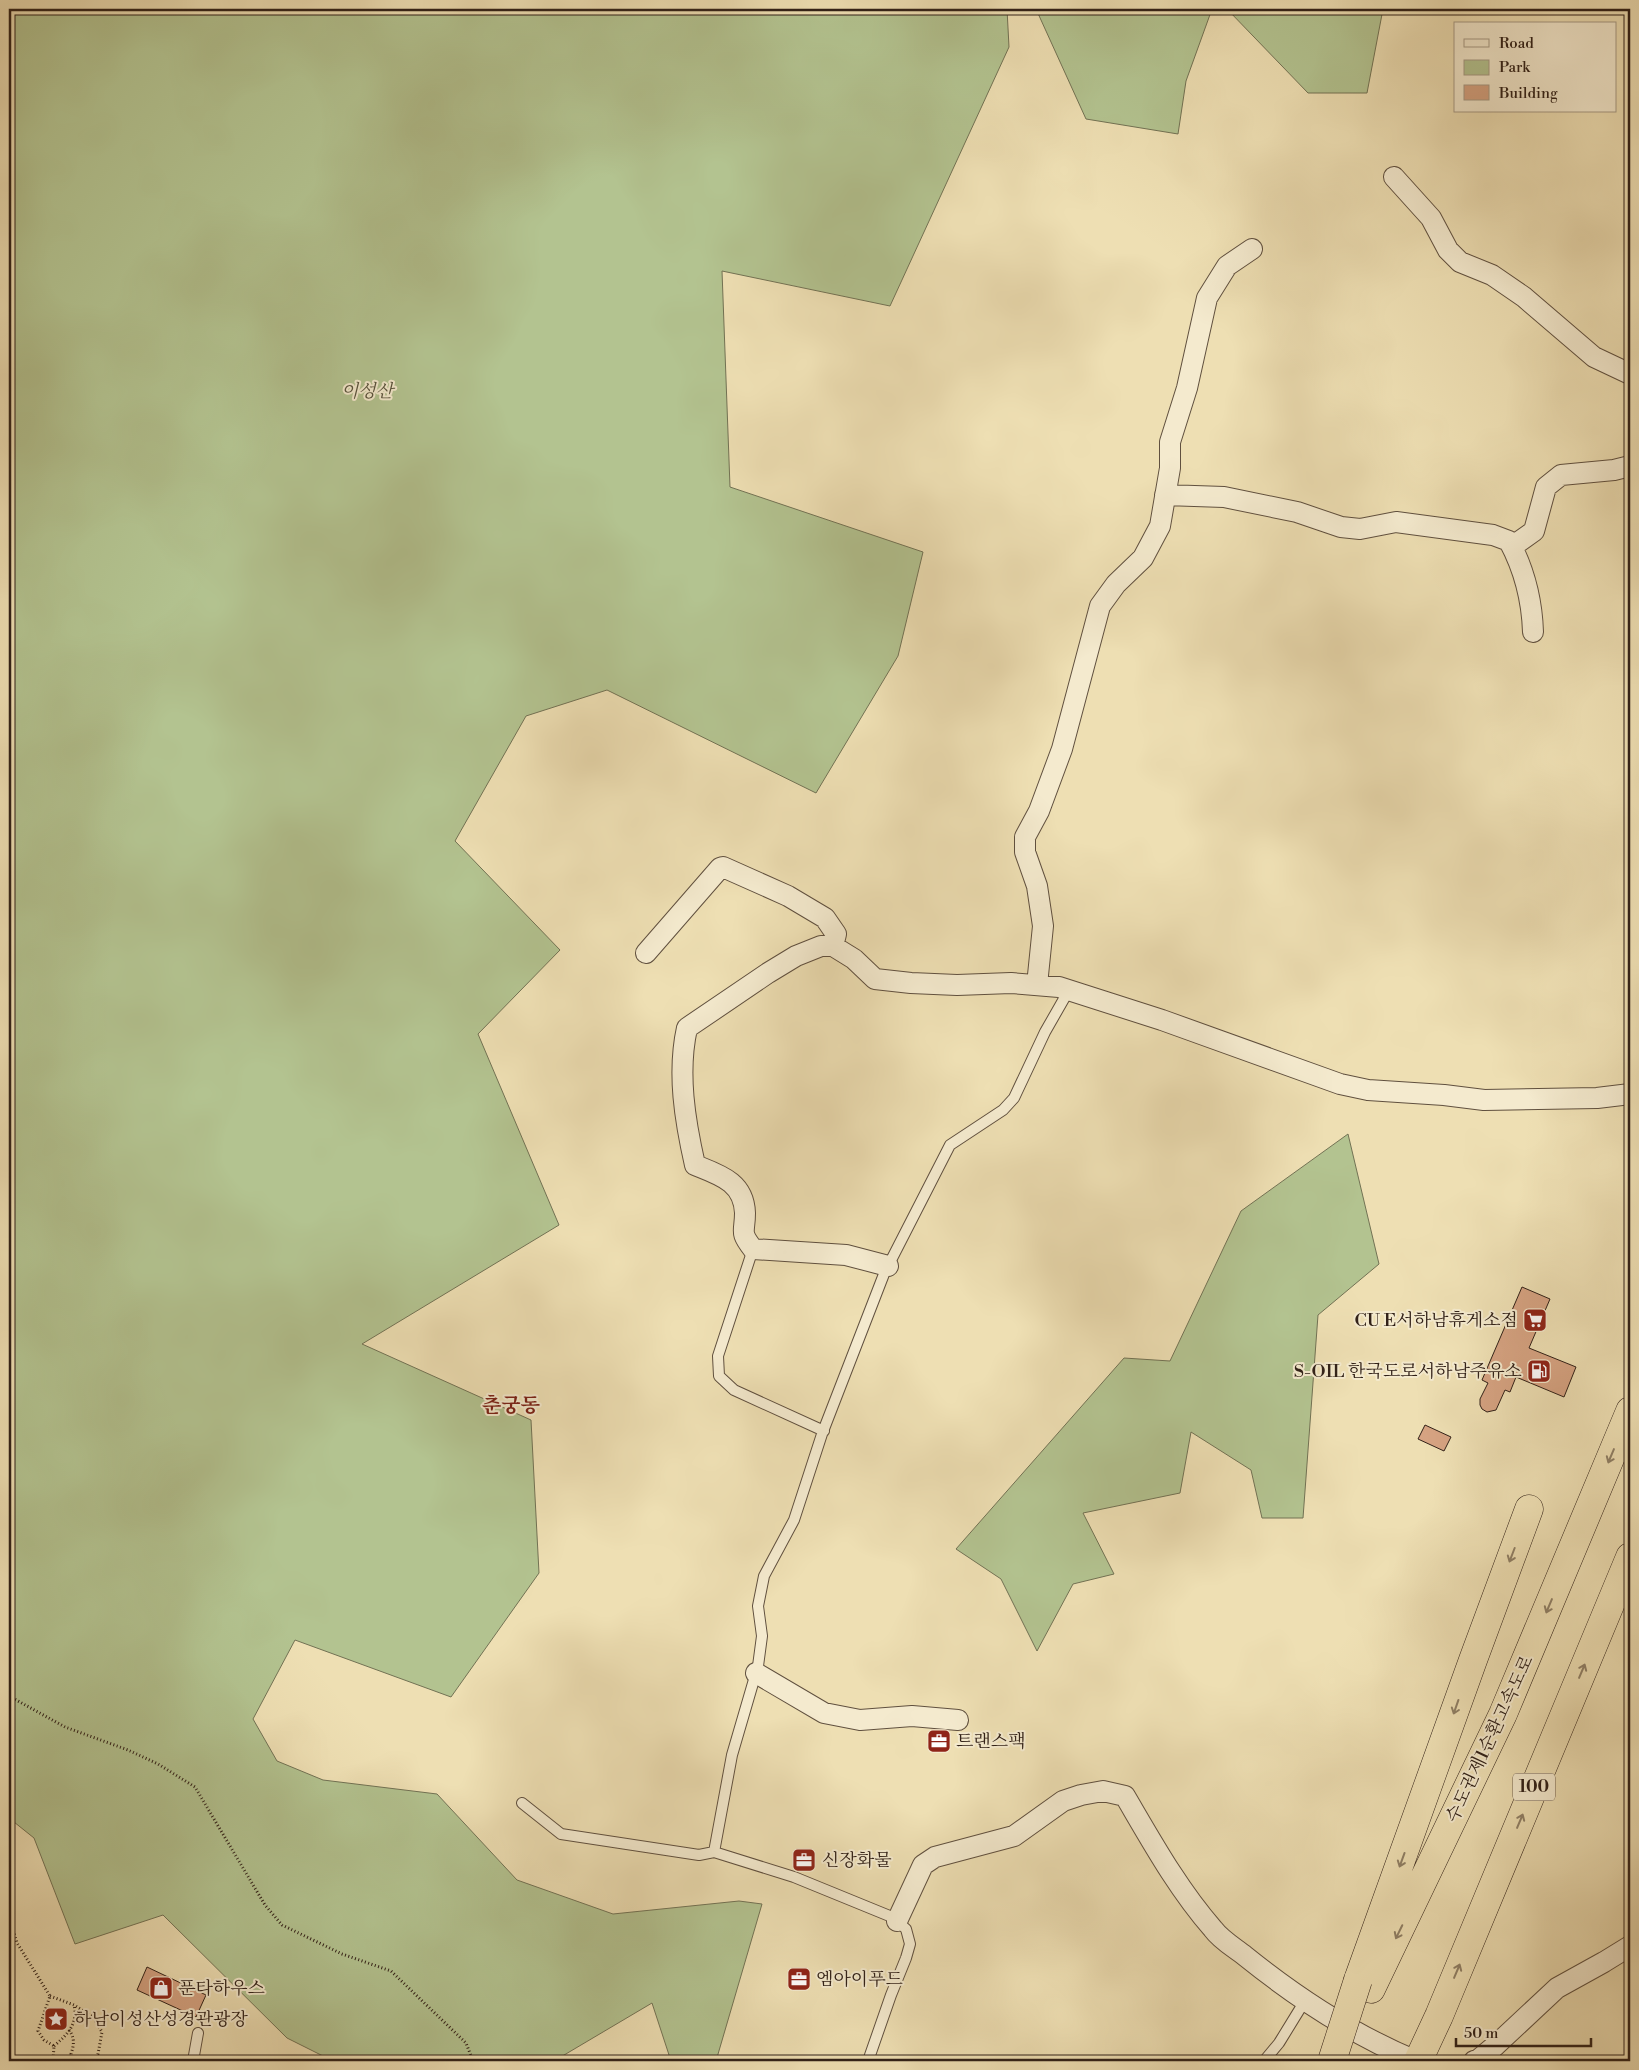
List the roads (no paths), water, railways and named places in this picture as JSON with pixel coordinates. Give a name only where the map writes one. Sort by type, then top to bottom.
[{"type":"highway","name":"수도권제1순환고속도로","points":[[1337,2061],[1365,1984],[1504,1714],[1630,1411]]},
{"type":"highway","points":[[1332,2061],[1365,1984],[1473,1660],[1530,1509]]},
{"type":"highway","name":"100","points":[[1417,2061],[1439,2016],[1630,1557]]},
{"type":"street","points":[[1394,177],[1431,218],[1448,250],[1460,262],[1492,275],[1524,297],[1594,357],[1630,374]]},
{"type":"street","points":[[1037,985],[1043,926],[1037,886],[1025,852],[1025,836],[1039,810],[1062,749],[1100,606],[1116,584],[1143,558],[1160,526],[1170,468],[1170,442],[1187,388],[1207,298],[1228,266],[1252,249]]},
{"type":"street","points":[[1512,546],[1534,531],[1546,487],[1561,475],[1614,470],[1630,466]]},
{"type":"street","points":[[1165,495],[1224,496],[1297,512],[1341,527],[1360,528],[1396,522],[1494,535],[1510,540],[1519,558],[1532,609],[1533,632]]},
{"type":"street","points":[[646,953],[720,868],[723,867],[788,896],[824,918],[836,934],[833,946]]},
{"type":"street","points":[[888,1266],[846,1256],[753,1249],[744,1236],[745,1211],[740,1192],[724,1176],[695,1165],[686,1124],[683,1048],[687,1028],[796,956],[821,946],[833,946],[854,959],[875,979],[911,983],[957,985],[1011,983],[1059,987],[1162,1020],[1340,1084],[1368,1090],[1444,1095],[1484,1100],[1597,1098],[1630,1094]]},
{"type":"street","points":[[756,1673],[824,1713],[860,1720],[912,1716],[958,1720]]},
{"type":"street","points":[[897,1921],[923,1866],[935,1857],[1014,1836],[1063,1801],[1081,1795],[1103,1791],[1125,1796],[1172,1875],[1214,1931],[1263,1971],[1306,2000],[1380,2046],[1417,2061]]},
{"type":"street","points":[[1474,2061],[1478,2060],[1496,2045],[1557,1988],[1630,1946]]},
{"type":"lane","points":[[714,1852],[732,1755],[756,1673],[762,1636],[758,1606],[764,1576],[794,1520],[824,1431],[888,1266],[950,1145],[1003,1110],[1014,1098],[1045,1032],[1069,990]]},
{"type":"lane","points":[[753,1249],[718,1356],[719,1376],[734,1390],[824,1431]]},
{"type":"lane","points":[[522,1803],[561,1834],[699,1855],[714,1852],[794,1878],[892,1917],[906,1930],[910,1944],[868,2061]]},
{"type":"lane","points":[[1264,2061],[1279,2043],[1306,2000]]},
{"type":"lane","points":[[193,2061],[198,2033]]},
{"type":"place","name":"CU E서하남휴게소점","points":[[1535,1320]]},
{"type":"place","name":"S-OIL 한국도로서하남주유소","points":[[1539,1371]]},
{"type":"place","name":"트랜스팩","points":[[939,1741]]},
{"type":"place","name":"신장화물","points":[[804,1860]]},
{"type":"place","name":"엠아이푸드","points":[[799,1979]]},
{"type":"place","name":"푼타하우스","points":[[161,1988]]},
{"type":"place","name":"하남이성산성경관광장","points":[[56,2019]]},
{"type":"district","name":"춘궁동","points":[[511,1406]]},
{"type":"park label","name":"이성산","points":[[367,391]]}]
